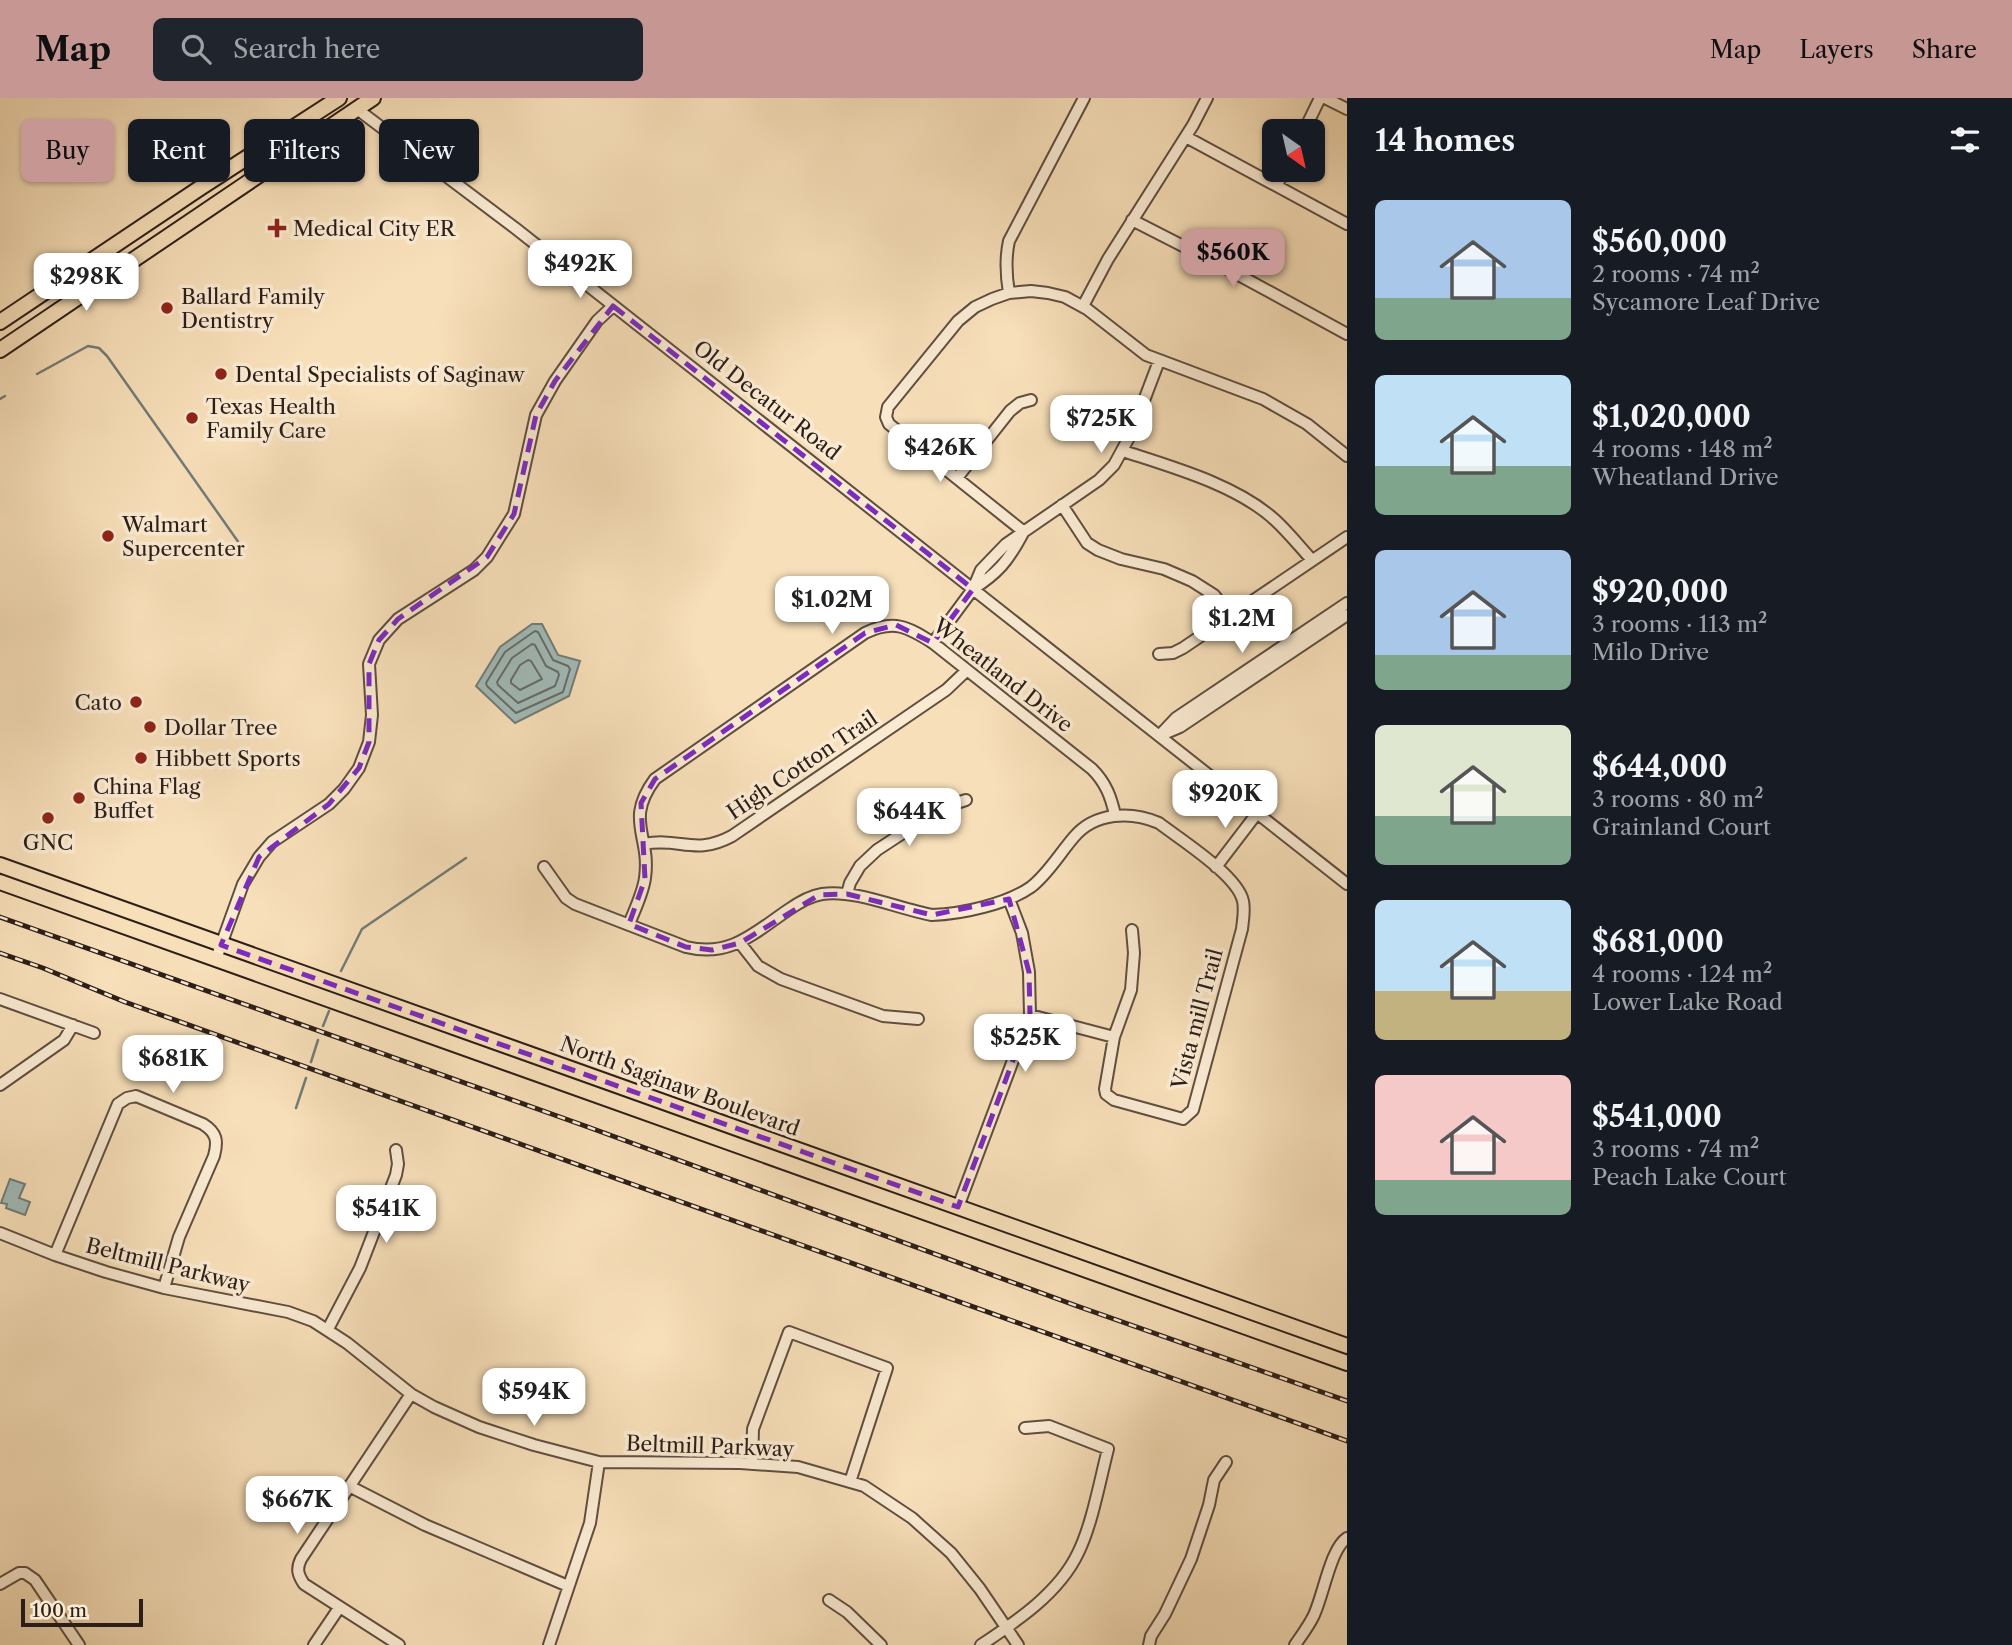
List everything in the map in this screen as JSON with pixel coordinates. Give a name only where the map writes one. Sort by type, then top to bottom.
[{"type":"main road","points":[[0,349],[212,207],[356,103],[373,98]]},
{"type":"main road","points":[[0,322],[336,99]]},
{"type":"main road","name":"Old Decatur Road","points":[[336,99],[341,106],[356,103]]},
{"type":"main road","points":[[200,188],[212,207]]},
{"type":"main road","points":[[95,259],[102,281]]},
{"type":"main road","name":"North Saginaw Boulevard","points":[[0,865],[1347,1346]]},
{"type":"main road","name":"North Saginaw Boulevard","points":[[0,882],[1347,1363]]},
{"type":"street","points":[[1009,293],[1005,272],[1009,241],[1084,98]]},
{"type":"street","points":[[1083,306],[1108,259],[1186,137],[1207,98]]},
{"type":"street","points":[[1310,119],[1320,98]]},
{"type":"street","points":[[1325,98],[1347,110]]},
{"type":"street","name":"Old Decatur Road","points":[[356,103],[1347,884]]},
{"type":"street","points":[[1186,137],[1347,224]]},
{"type":"street","points":[[1132,220],[1347,334]]},
{"type":"street","points":[[1024,532],[889,424],[886,416],[888,407],[958,321],[975,307],[1009,293],[1048,293],[1065,297],[1100,317],[1136,349],[1158,361],[1263,399],[1307,424],[1347,456]]},
{"type":"street","points":[[216,959],[243,884],[259,857],[272,842],[329,804],[359,768],[369,743],[372,715],[369,664],[379,640],[398,619],[474,570],[487,557],[514,514],[537,415],[555,381],[597,321],[613,306]]},
{"type":"street","points":[[933,643],[973,589],[993,577],[1013,553],[1024,532],[1099,480],[1114,465],[1123,451],[1158,361]]},
{"type":"street","points":[[957,478],[1010,411],[1020,403],[1031,401]]},
{"type":"street","points":[[1123,451],[1198,477],[1240,496],[1274,519],[1312,561]]},
{"type":"street","points":[[1062,505],[1087,542],[1098,550],[1121,559],[1164,569],[1192,581],[1214,595],[1231,616]]},
{"type":"street","points":[[1159,654],[1173,653],[1183,648],[1347,537]]},
{"type":"street","points":[[1160,735],[1176,718],[1347,603]]},
{"type":"street","points":[[1160,735],[1180,727],[1347,615]]},
{"type":"street","name":"Wheatland Drive","points":[[629,924],[645,879],[644,844],[638,818],[641,803],[655,779],[877,627],[896,625],[914,631],[933,643],[1093,769],[1105,784],[1115,815]]},
{"type":"street","name":"High Cotton Trail","points":[[644,844],[661,841],[696,847],[710,846],[732,836],[946,690],[966,671]]},
{"type":"street","points":[[847,894],[860,866],[877,850],[941,808],[966,800]]},
{"type":"street","points":[[544,867],[566,898],[575,904],[686,947],[699,950],[727,948],[740,943],[806,898],[819,895],[847,894],[932,915],[943,915],[1009,899],[1034,885],[1076,834],[1115,815],[1133,815],[1159,823],[1216,867],[1258,813]]},
{"type":"street","name":"Vista mill Trail","points":[[1114,1037],[1106,1094],[1114,1100],[1183,1119],[1193,1110],[1242,929],[1242,898],[1234,883],[1216,867]]},
{"type":"street","points":[[958,1207],[1030,1015],[1029,972],[1022,933],[1009,899]]},
{"type":"street","points":[[1030,1015],[1114,1037],[1131,990],[1134,953],[1132,930]]},
{"type":"street","points":[[740,943],[758,966],[781,979],[883,1016],[918,1019]]},
{"type":"street","points":[[0,999],[94,1033]]},
{"type":"street","points":[[0,1085],[64,1040],[73,1025]]},
{"type":"street","points":[[55,1255],[118,1104],[136,1096],[202,1124],[216,1137],[214,1156],[179,1237],[164,1288]]},
{"type":"street","points":[[328,1329],[365,1257],[396,1175],[396,1150]]},
{"type":"street","name":"Beltmill Parkway","points":[[0,1233],[55,1255],[164,1288],[288,1312],[313,1321],[328,1329],[411,1394],[434,1407],[479,1427],[534,1445],[599,1462],[798,1467],[864,1486],[912,1518],[951,1553],[980,1589],[1018,1645]]},
{"type":"street","points":[[752,1464],[754,1429],[789,1332],[887,1368],[850,1482]]},
{"type":"street","points":[[399,1645],[304,1584],[297,1567],[411,1394]]},
{"type":"street","points":[[981,1645],[1007,1628],[1053,1588],[1067,1572],[1079,1552],[1108,1449],[1049,1426],[1025,1427]]},
{"type":"street","points":[[549,1645],[590,1523],[599,1462]]},
{"type":"street","points":[[1149,1645],[1151,1636],[1165,1614],[1191,1559],[1209,1505],[1214,1480],[1226,1462]]},
{"type":"street","points":[[349,1486],[425,1525],[568,1586]]},
{"type":"street","points":[[1295,1645],[1313,1617],[1341,1541],[1347,1538]]},
{"type":"street","points":[[0,1584],[19,1573],[35,1580],[79,1645]]},
{"type":"street","points":[[829,1600],[847,1612],[881,1645]]},
{"type":"street","points":[[314,1645],[339,1608]]},
{"type":"highlighted area","points":[[613,306],[973,589],[933,643],[896,625],[865,633],[655,779],[641,803],[645,879],[629,924],[686,947],[712,950],[740,943],[819,895],[847,894],[932,915],[1009,899],[1029,972],[1030,1015],[958,1207],[221,945],[259,857],[329,804],[359,768],[369,742],[369,664],[379,640],[398,619],[487,557],[514,514],[536,415],[555,381]]},
{"type":"water","points":[[532,624],[542,624],[558,655],[580,661],[569,696],[515,723],[476,686],[500,647]]},
{"type":"water","points":[[10,1179],[25,1184],[19,1198],[30,1202],[25,1215],[6,1208],[7,1204],[1,1203]]},
{"type":"waterway","points":[[37,374],[88,346],[99,348],[244,550]]},
{"type":"waterway","points":[[0,399],[5,396]]},
{"type":"waterway","points":[[341,971],[362,929],[466,858]]},
{"type":"waterway","points":[[323,1026],[329,1011]]},
{"type":"waterway","points":[[311,1062],[318,1040]]},
{"type":"waterway","points":[[296,1108],[306,1078]]},
{"type":"railway","points":[[0,917],[1347,1401]]},
{"type":"railway","points":[[0,953],[125,1002],[1347,1441]]},
{"type":"place","name":"Medical City ER","points":[[277,228]]},
{"type":"place","name":"Ballard Family Dentistry","points":[[167,308]]},
{"type":"place","name":"Dental Specialists of Saginaw","points":[[221,374]]},
{"type":"place","name":"Texas Health Family Care","points":[[192,418]]},
{"type":"place","name":"Walmart Supercenter","points":[[108,536]]},
{"type":"place","name":"Cato","points":[[136,702]]},
{"type":"place","name":"Dollar Tree","points":[[150,727]]},
{"type":"place","name":"Hibbett Sports","points":[[141,758]]},
{"type":"place","name":"China Flag Buffet","points":[[79,798]]},
{"type":"place","name":"GNC","points":[[48,818]]}]
